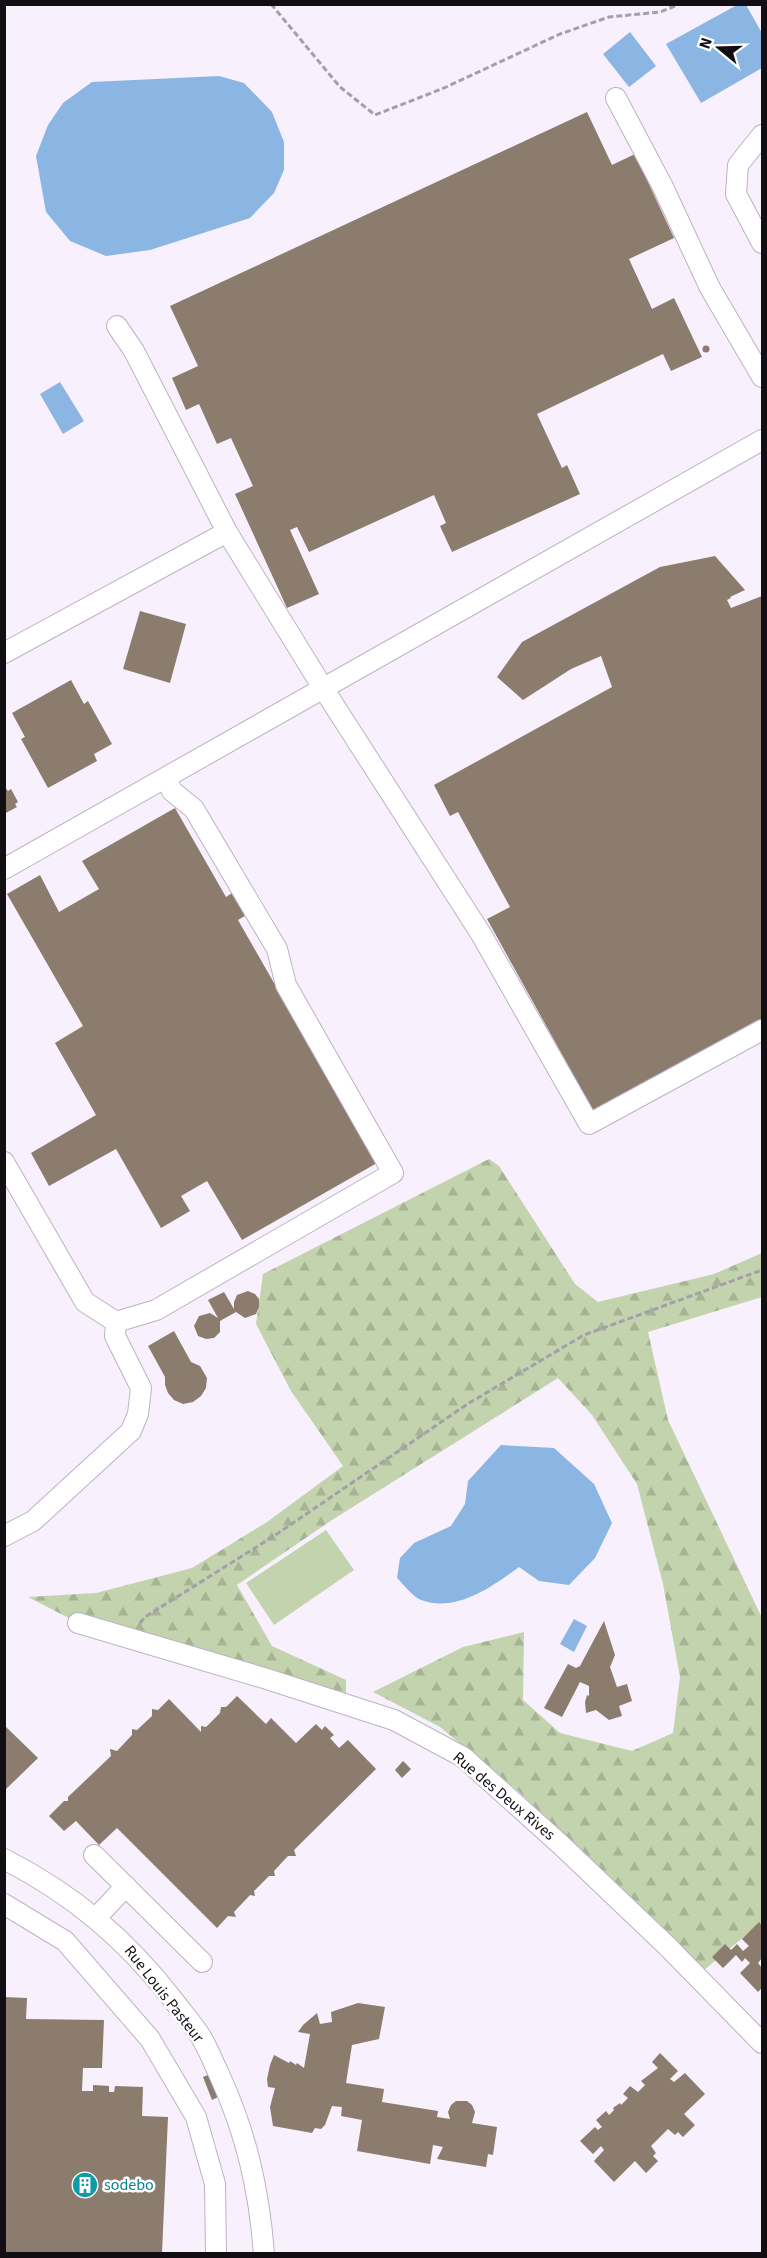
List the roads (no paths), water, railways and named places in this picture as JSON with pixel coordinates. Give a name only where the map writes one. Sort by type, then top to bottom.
[{"type":"street","points":[[616,98],[663,187],[710,288],[762,377]]},
{"type":"street","points":[[762,135],[738,165],[736,194],[762,243]]},
{"type":"street","points":[[117,326],[134,351],[227,532],[323,688],[481,933],[589,1124],[762,1030]]},
{"type":"street","points":[[4,869],[762,440]]},
{"type":"street","points":[[4,653],[227,532]]},
{"type":"street","points":[[4,1162],[85,1302],[116,1322],[156,1310],[393,1173],[286,985],[277,949],[194,809],[172,791],[166,778]]},
{"type":"street","points":[[4,1536],[33,1521],[131,1431],[138,1414],[141,1388],[115,1336],[116,1322]]},
{"type":"street","name":"Rue des Deux Rives","points":[[78,1623],[267,1679],[394,1720],[463,1757],[667,1946],[762,2043]]},
{"type":"street","points":[[94,1855],[202,1962]]},
{"type":"street","name":"Rue Louis Pasteur","points":[[4,1859],[58,1889],[119,1938],[150,1971],[201,2037],[226,2089],[245,2141],[257,2185],[264,2253]]},
{"type":"street","points":[[96,1918],[126,1886]]},
{"type":"street","points":[[4,1904],[64,1941],[150,2039],[196,2117],[215,2184],[216,2253]]},
{"type":"water","points":[[737,5],[746,5],[762,33],[762,68],[701,103],[666,44]]},
{"type":"water","points":[[630,32],[656,66],[629,87],[603,54]]},
{"type":"water","points":[[219,76],[244,83],[272,112],[284,142],[284,170],[274,193],[250,218],[150,250],[106,256],[70,241],[46,212],[36,156],[48,125],[63,103],[92,82]]},
{"type":"water","points":[[60,382],[84,421],[63,434],[40,394]]},
{"type":"water","points":[[501,1445],[554,1448],[594,1484],[612,1523],[595,1558],[569,1585],[539,1581],[519,1567],[485,1590],[460,1601],[434,1603],[421,1600],[397,1578],[400,1558],[414,1543],[451,1526],[465,1504],[468,1481]]},
{"type":"water","points":[[574,1619],[587,1626],[574,1652],[560,1644]]},
{"type":"place","name":"sodebo","points":[[85,2185]]}]
